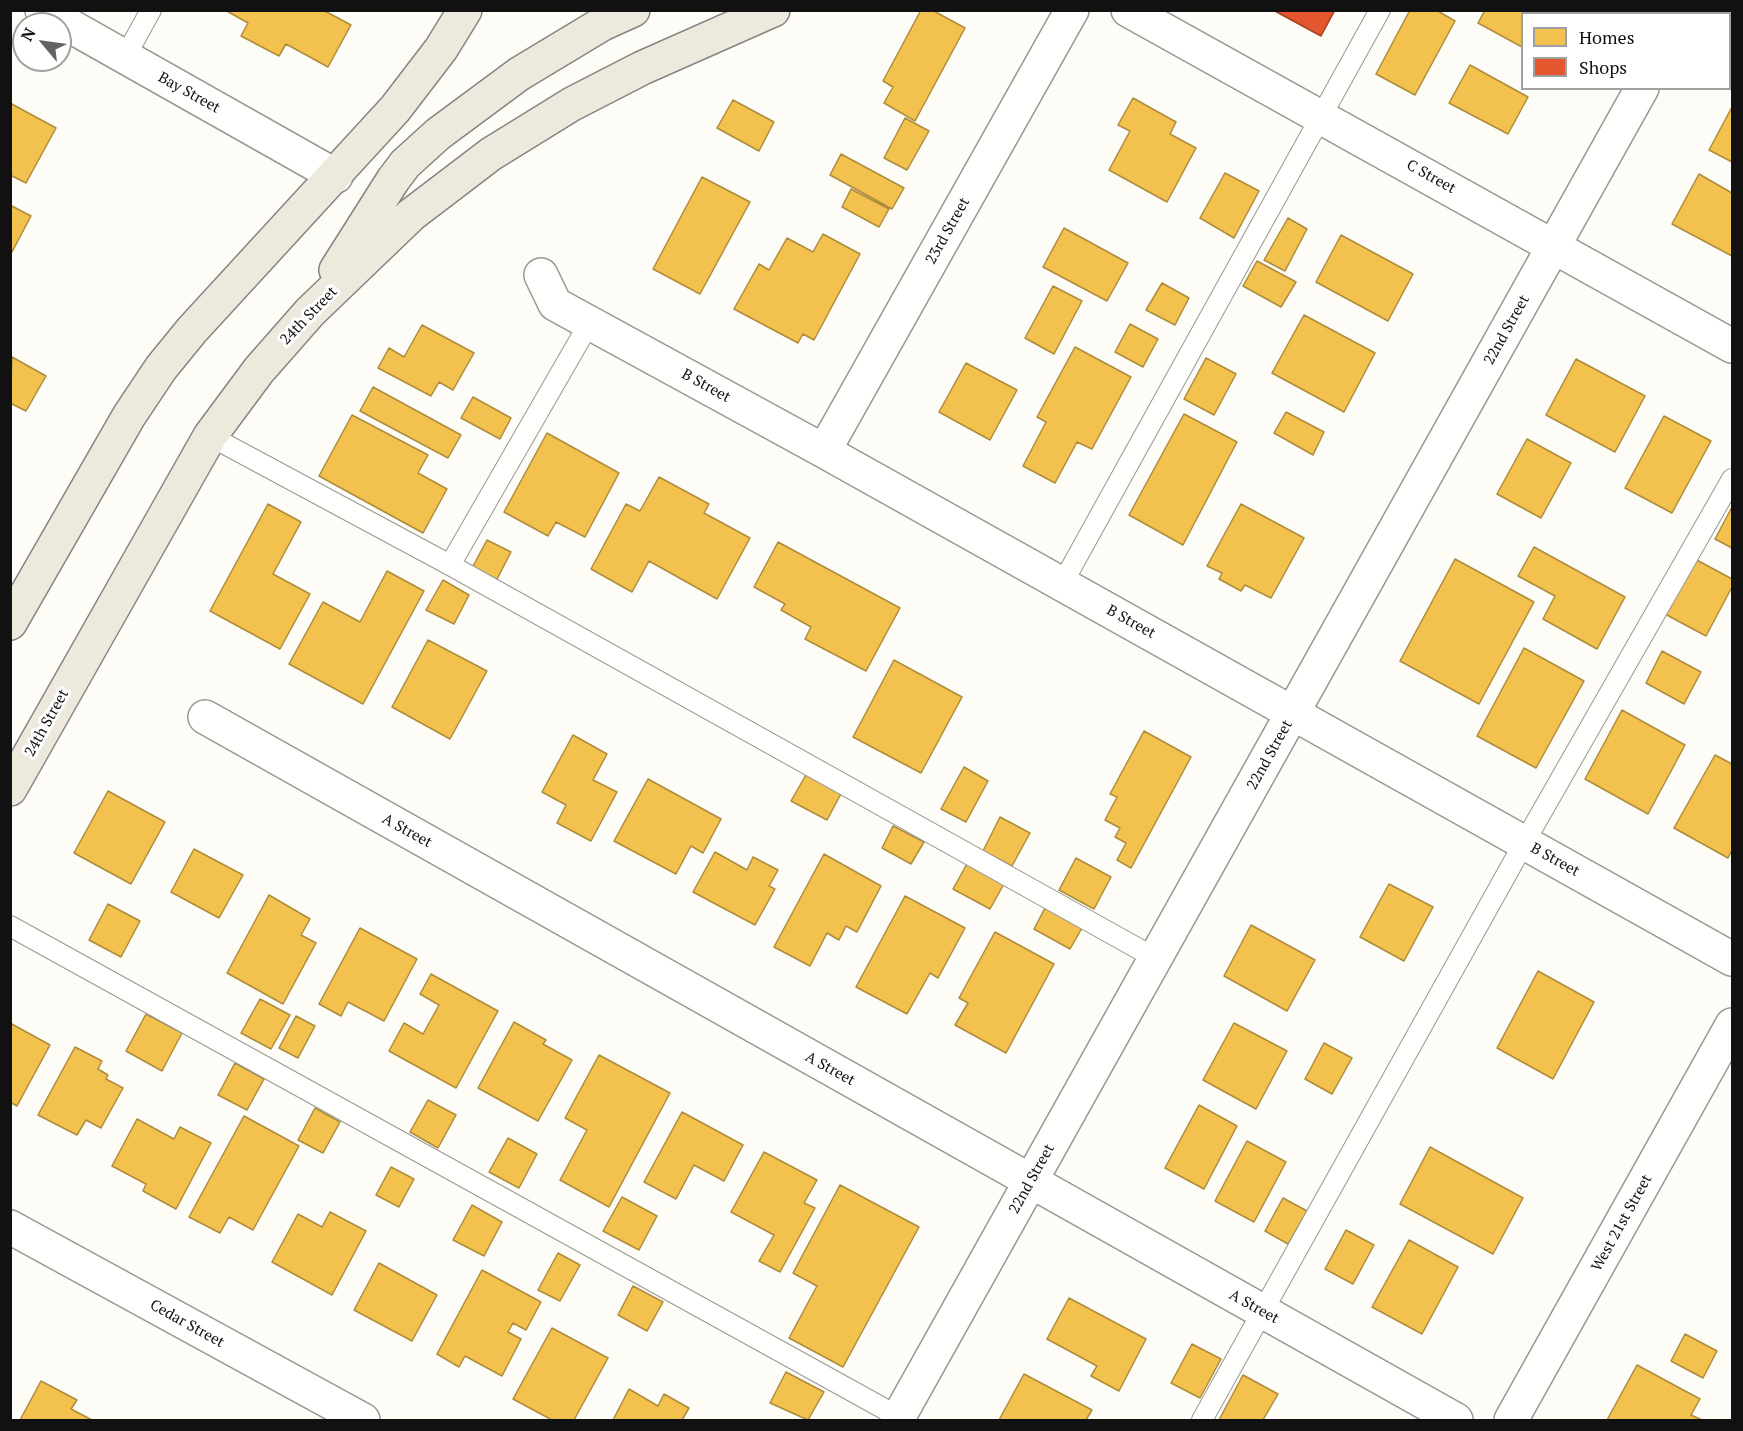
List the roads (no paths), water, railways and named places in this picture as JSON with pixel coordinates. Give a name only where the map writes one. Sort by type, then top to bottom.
[{"type":"main road","points":[[14,609],[129,416],[161,368],[192,330],[336,176],[395,109],[441,49],[465,10]]},
{"type":"main road","points":[[310,312],[379,201],[405,164],[438,134],[519,74],[602,24],[633,10]]},
{"type":"main road","name":"24th Street","points":[[10,789],[210,436],[259,370],[310,312],[411,214],[491,154],[572,104],[642,68],[773,10]]},
{"type":"street","name":"Bay Street","points":[[42,10],[336,176]]},
{"type":"street","name":"23rd Street","points":[[825,451],[1072,10]]},
{"type":"street","name":"C Street","points":[[1128,10],[1732,346]]},
{"type":"street","name":"22nd Street","points":[[898,1419],[1641,90]]},
{"type":"street","name":"B Street","points":[[541,275],[555,304],[825,451],[1732,959]]},
{"type":"street","name":"A Street","points":[[205,717],[1456,1420]]},
{"type":"street","name":"West 21st Street","points":[[1511,1420],[1732,1025]]},
{"type":"street","name":"Cedar Street","points":[[10,1227],[363,1420]]},
{"type":"lane","points":[[125,57],[151,10]]},
{"type":"lane","points":[[1062,584],[1380,10]]},
{"type":"lane","points":[[450,565],[590,322]]},
{"type":"lane","points":[[210,436],[450,565],[1155,958]]},
{"type":"lane","points":[[1202,1420],[1524,843],[1732,479]]},
{"type":"lane","points":[[10,926],[898,1419]]}]
